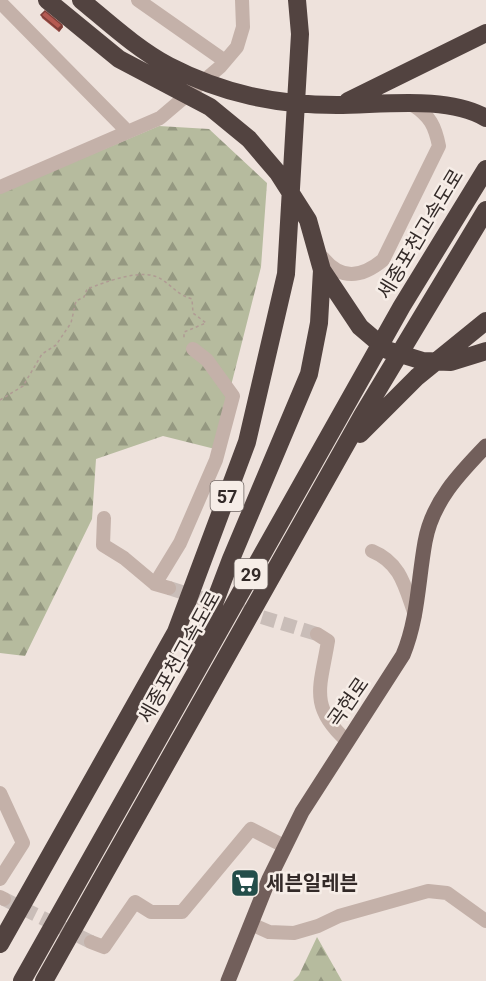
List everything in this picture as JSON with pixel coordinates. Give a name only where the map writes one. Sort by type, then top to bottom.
[{"type":"highway","points":[[47,0],[119,58],[156,80],[210,107],[249,140],[278,173],[308,220],[322,270],[320,323],[309,375],[231,559],[172,715]]},
{"type":"highway","points":[[81,0],[130,39],[168,65],[248,98],[334,105],[442,105],[480,114]]},
{"type":"highway","name":"57","points":[[0,922],[173,613],[251,395],[276,277],[292,33],[290,0]]},
{"type":"highway","name":"57","points":[[0,944],[176,632],[247,442],[286,274],[300,34],[297,0]]},
{"type":"highway","points":[[334,105],[486,33]]},
{"type":"highway","name":"세종포천고속도로","points":[[22,981],[402,306],[486,169]]},
{"type":"highway","name":"세종포천고속도로","points":[[44,981],[419,317],[486,210]]},
{"type":"highway","points":[[322,270],[360,327],[387,350],[423,361],[451,362],[485,351]]},
{"type":"highway","points":[[316,497],[356,439],[384,408],[486,321]]},
{"type":"main road","name":"곡현로","points":[[228,981],[284,846],[346,740],[403,656],[411,636],[415,615],[425,540],[440,500],[456,477],[486,446]]},
{"type":"street","points":[[138,0],[225,61]]},
{"type":"street","points":[[0,187],[160,118],[225,61],[237,47],[243,27],[242,0]]},
{"type":"street","points":[[0,2],[128,132]]},
{"type":"street","points":[[317,252],[333,271],[353,275],[370,270],[383,260],[439,146],[436,130],[428,115],[413,105]]},
{"type":"street","points":[[104,518],[103,545],[162,586],[216,460],[233,396],[207,360],[193,349]]},
{"type":"street","points":[[372,551],[388,558],[399,573],[415,615]]},
{"type":"street","points":[[317,634],[328,641],[318,682],[323,710],[330,726],[346,740]]},
{"type":"street","points":[[0,793],[23,843],[0,879]]},
{"type":"street","points":[[91,942],[104,947],[135,902],[151,912],[182,912],[251,828],[284,846]]},
{"type":"street","points":[[251,924],[269,932],[294,933],[318,926],[339,916],[428,891],[447,893],[486,921]]},
{"type":"path","points":[[0,400],[23,386],[42,354],[56,345],[68,329],[76,302],[84,297],[87,289],[102,284],[143,275],[154,276],[177,294],[192,299],[193,313],[206,323],[184,332],[183,338],[193,349]]},
{"type":"green space","points":[[159,126],[209,129],[267,183],[261,267],[215,449],[163,436],[96,459],[92,519],[25,656],[0,653],[0,193]]},
{"type":"green space","points":[[317,937],[342,981],[293,981],[299,975]]},
{"type":"building","points":[[45,11],[62,25],[58,29],[41,15]]},
{"type":"tunnel","points":[[169,588],[223,605]]},
{"type":"tunnel","points":[[242,611],[317,634]]},
{"type":"tunnel","points":[[4,899],[91,942]]},
{"type":"place","name":"세븐일레븐","points":[[245,883]]}]
